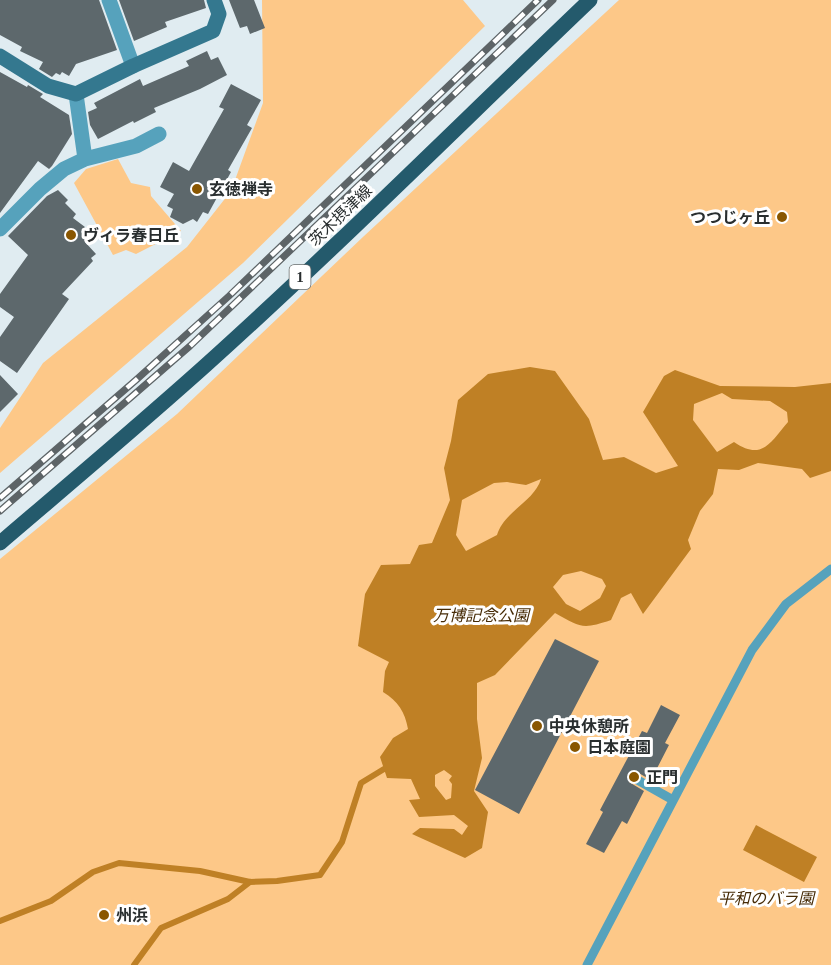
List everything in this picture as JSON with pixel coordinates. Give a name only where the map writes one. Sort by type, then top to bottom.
[{"type":"main road","name":"茨木摂津線","points":[[0,543],[207,364],[327,253],[590,0]]},
{"type":"street","points":[[109,0],[133,66]]},
{"type":"street","points":[[0,56],[48,86],[76,93],[213,31],[219,14],[214,0]]},
{"type":"street","points":[[76,93],[85,159]]},
{"type":"street","points":[[0,229],[40,189],[64,169],[85,159],[136,146],[159,134]]},
{"type":"lane","points":[[587,965],[752,650],[786,604],[831,569]]},
{"type":"lane","points":[[634,778],[673,800]]},
{"type":"green space","points":[[262,0],[463,0],[485,26],[243,263],[0,473],[0,428],[43,363],[187,247],[231,191],[263,103]]},
{"type":"green space","name":"万博記念公園","points":[[619,0],[831,0],[831,965],[0,965],[0,559],[177,414],[364,236]]},
{"type":"green space","points":[[118,159],[131,183],[150,187],[151,196],[181,231],[136,254],[126,250],[113,255],[74,183],[86,169]]},
{"type":"shaded area","points":[[530,367],[555,371],[589,419],[603,460],[624,457],[656,473],[678,466],[643,412],[664,376],[675,370],[720,386],[795,387],[831,383],[831,471],[810,478],[802,469],[758,463],[739,470],[718,469],[713,494],[700,511],[688,540],[691,549],[643,614],[631,593],[621,598],[611,620],[601,623],[582,625],[555,613],[495,675],[477,683],[477,719],[482,758],[474,791],[488,812],[482,848],[465,858],[412,834],[420,828],[454,829],[462,835],[468,826],[454,815],[419,817],[409,800],[420,799],[411,779],[387,778],[380,757],[393,738],[408,729],[407,723],[397,703],[383,692],[385,671],[389,662],[358,646],[365,594],[381,565],[410,564],[419,545],[432,543],[450,500],[444,468],[458,400],[488,374]],"holes":[[[722,393],[732,399],[770,401],[787,412],[788,422],[770,443],[759,450],[752,450],[734,442],[717,452],[693,420],[694,404]],[[541,479],[532,494],[506,519],[497,535],[466,551],[456,535],[462,500],[494,483],[507,482],[526,485]],[[581,571],[602,579],[606,586],[600,598],[580,611],[566,604],[553,587],[563,575]],[[444,770],[452,776],[449,780],[452,784],[451,798],[446,800],[435,786],[435,775]]]},
{"type":"shaded area","points":[[756,825],[817,857],[804,882],[743,850]]},
{"type":"building","points":[[0,0],[99,0],[117,50],[76,64],[69,76],[62,72],[52,77],[39,69],[43,62],[20,51],[22,47],[0,35]]},
{"type":"building","points":[[119,0],[204,0],[206,8],[165,22],[167,27],[134,41]]},
{"type":"building","points":[[229,0],[254,0],[265,28],[250,34],[247,26],[240,28]]},
{"type":"building","points":[[207,51],[211,60],[218,57],[227,75],[154,108],[156,112],[98,139],[90,125],[88,112],[97,108],[94,103],[140,79],[143,86],[189,66],[186,61]]},
{"type":"building","points":[[0,72],[43,94],[40,97],[69,115],[72,134],[49,169],[38,161],[0,213]]},
{"type":"building","points":[[231,84],[261,100],[247,125],[252,128],[228,170],[231,172],[208,214],[203,212],[197,222],[193,219],[183,224],[170,217],[173,209],[167,206],[174,194],[160,187],[173,162],[189,171],[224,109],[219,107]]},
{"type":"building","points":[[58,190],[68,200],[65,203],[76,214],[73,218],[85,227],[81,232],[89,239],[85,242],[96,254],[91,258],[93,261],[62,294],[69,299],[17,373],[0,361],[0,337],[14,317],[0,307],[0,294],[28,255],[8,236],[47,196]]},
{"type":"building","points":[[0,375],[18,394],[0,412]]},
{"type":"building","name":"中央休憩所","points":[[555,639],[599,661],[519,814],[475,790]]},
{"type":"building","name":"正門","points":[[661,705],[680,715],[665,743],[669,745],[651,780],[635,771],[628,774],[629,782],[644,791],[627,824],[622,821],[604,853],[586,844],[603,812],[600,810],[642,731],[647,733]]},
{"type":"waterway","points":[[0,921],[51,901],[93,872],[119,863],[200,871],[250,882],[320,875],[342,842],[361,783],[384,769]]},
{"type":"waterway","points":[[134,965],[161,928],[228,899],[250,882]]},
{"type":"railway","points":[[0,498],[229,296],[538,0]]},
{"type":"railway","points":[[0,511],[190,346],[553,0]]},
{"type":"place","name":"玄徳禅寺","points":[[197,189]]},
{"type":"place","name":"つつじヶ丘","points":[[782,217]]},
{"type":"place","name":"ヴィラ春日丘","points":[[71,235]]},
{"type":"place","name":"中央休憩所","points":[[537,726]]},
{"type":"place","name":"日本庭園","points":[[575,747]]},
{"type":"place","name":"正門","points":[[634,777]]},
{"type":"place","name":"州浜","points":[[104,915]]},
{"type":"park label","name":"平和のバラ園","points":[[766,898]]}]
